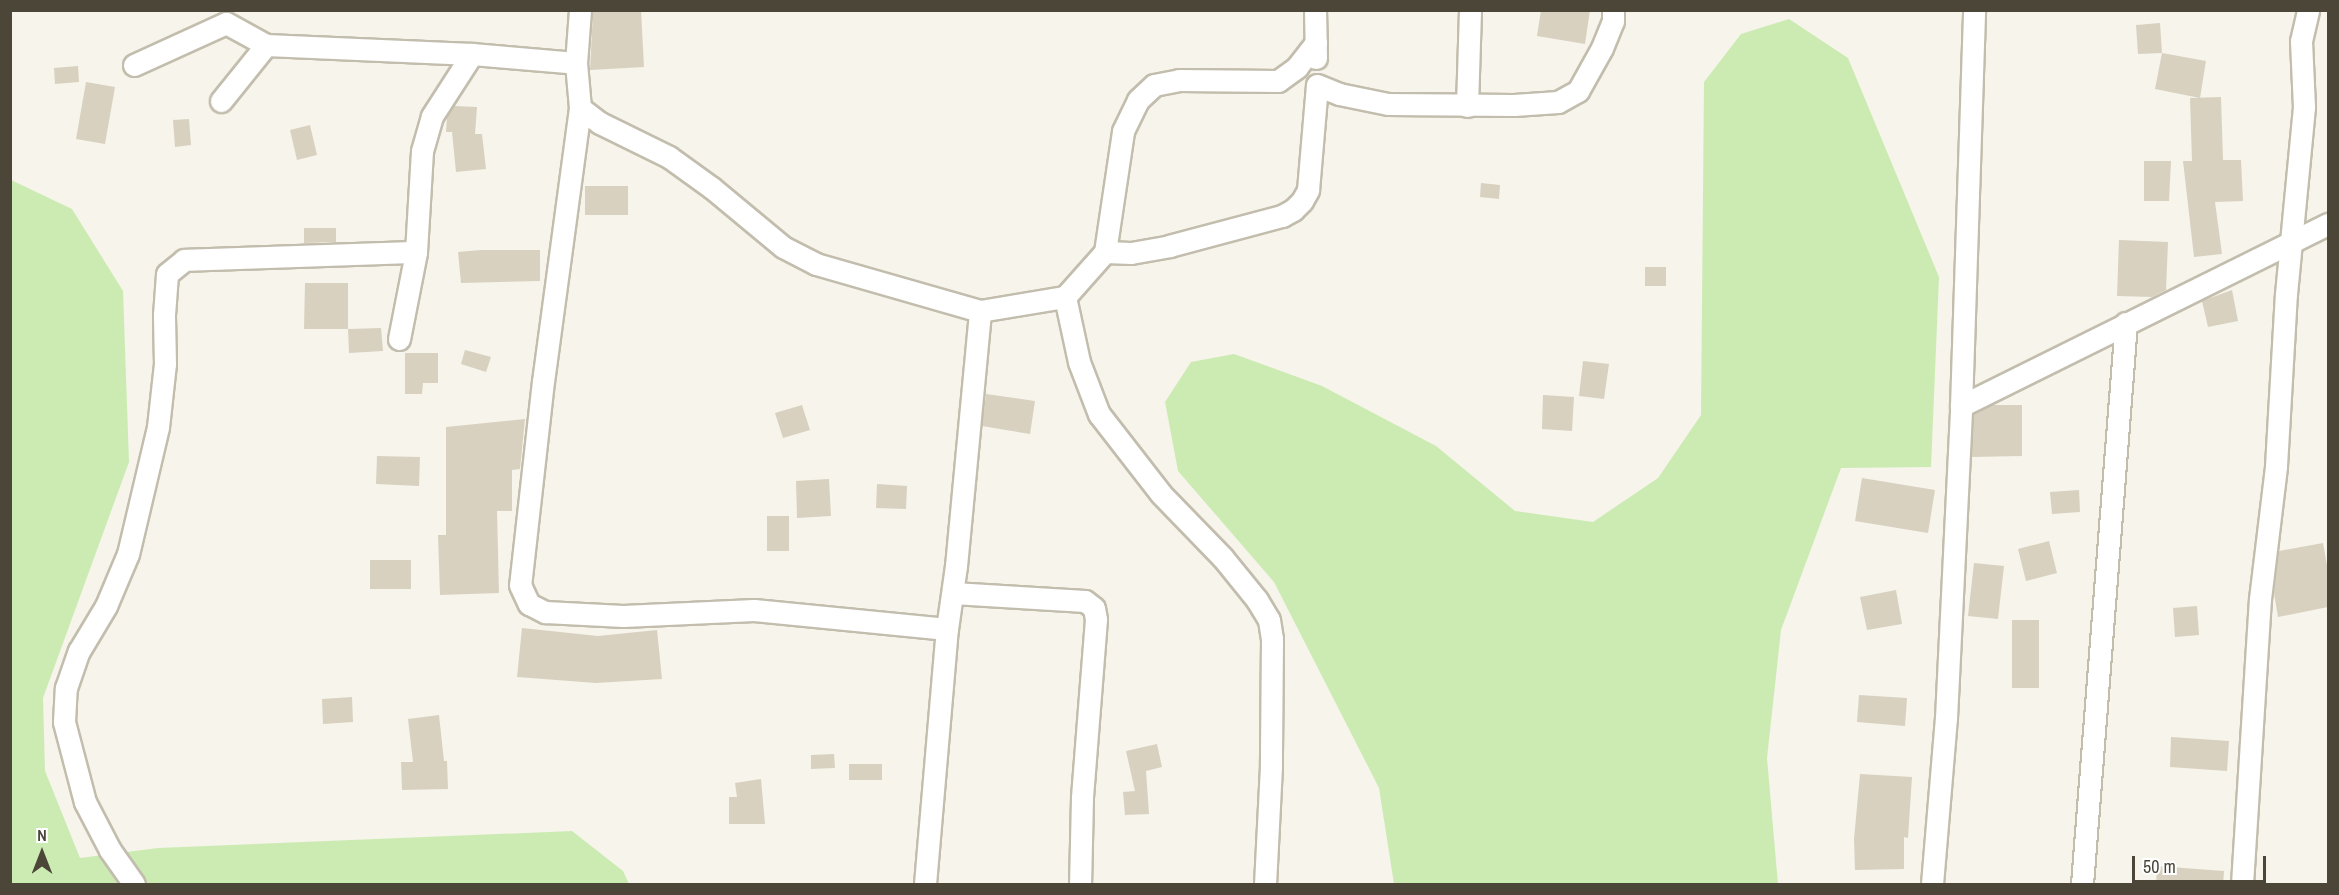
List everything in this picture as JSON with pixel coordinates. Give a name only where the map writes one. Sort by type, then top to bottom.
[{"type":"street","points":[[580,10],[576,63],[580,108],[543,381],[520,585],[529,604],[545,612],[623,616],[754,610],[947,629]]},
{"type":"street","points":[[1105,252],[1131,253],[1169,246],[1282,216],[1302,201],[1308,190],[1317,85],[1315,10]]},
{"type":"street","points":[[1467,106],[1470,10]]},
{"type":"street","points":[[1317,85],[1340,94],[1388,104],[1467,106],[1558,102],[1578,92],[1602,48],[1613,21],[1613,10]]},
{"type":"street","points":[[1932,885],[1946,718],[1961,406],[1974,10]]},
{"type":"street","points":[[2242,885],[2260,599],[2274,488],[2304,107],[2301,41],[2308,10]]},
{"type":"street","points":[[134,64],[227,17],[266,45],[472,54],[576,63]]},
{"type":"street","points":[[580,108],[600,123],[669,158],[712,188],[783,247],[816,264],[980,311],[1065,297],[1105,252],[1124,131],[1138,100],[1154,85],[1179,80],[1278,81],[1297,68],[1316,43]]},
{"type":"street","points":[[222,101],[266,45]]},
{"type":"street","points":[[399,339],[416,252],[422,151],[432,116],[472,54]]},
{"type":"street","points":[[1961,406],[2328,224]]},
{"type":"street","points":[[134,885],[110,850],[85,802],[64,722],[66,688],[79,651],[106,606],[128,554],[158,427],[165,364],[164,315],[167,274],[184,260],[416,252]]},
{"type":"street","points":[[1065,297],[1078,362],[1099,414],[1161,494],[1223,558],[1257,600],[1269,620],[1272,639],[1271,766],[1265,885]]},
{"type":"street","points":[[925,885],[947,629],[980,311]]},
{"type":"street","points":[[2082,885],[2126,323]]},
{"type":"street","points":[[952,593],[1085,601],[1094,608],[1096,619],[1082,798],[1080,885]]},
{"type":"green space","points":[[1789,19],[1848,58],[1939,277],[1931,467],[1841,468],[1781,630],[1767,758],[1778,884],[1394,884],[1379,788],[1274,582],[1178,471],[1165,402],[1191,362],[1234,354],[1322,386],[1436,446],[1515,511],[1593,522],[1658,478],[1701,415],[1704,82],[1741,34]]},
{"type":"green space","points":[[11,180],[72,209],[123,291],[129,462],[43,698],[45,771],[80,858],[158,848],[572,831],[623,871],[629,884],[11,884]]},
{"type":"building","points":[[641,10],[644,67],[590,70],[593,12]]},
{"type":"building","points":[[1541,10],[1590,10],[1585,44],[1537,36]]},
{"type":"building","points":[[2160,23],[2162,53],[2138,54],[2136,25]]},
{"type":"building","points":[[2162,53],[2206,61],[2200,98],[2155,89]]},
{"type":"building","points":[[78,66],[79,82],[55,84],[54,68]]},
{"type":"building","points":[[86,82],[115,87],[105,144],[76,139]]},
{"type":"building","points":[[2221,97],[2223,160],[2241,160],[2243,201],[2215,202],[2222,254],[2194,257],[2183,161],[2192,161],[2190,98]]},
{"type":"building","points":[[454,106],[477,107],[475,134],[482,134],[486,169],[456,172],[452,132],[446,132],[447,116]]},
{"type":"building","points":[[189,119],[191,145],[175,147],[173,120]]},
{"type":"building","points":[[310,125],[317,155],[297,160],[290,130]]},
{"type":"building","points":[[2144,161],[2171,161],[2169,201],[2144,201]]},
{"type":"building","points":[[1481,183],[1500,185],[1499,199],[1480,197]]},
{"type":"building","points":[[585,186],[628,186],[628,215],[585,215]]},
{"type":"building","points":[[304,228],[336,228],[336,242],[304,243]]},
{"type":"building","points":[[2119,240],[2168,242],[2166,290],[2152,297],[2117,296]]},
{"type":"building","points":[[540,250],[540,281],[461,283],[458,252]]},
{"type":"building","points":[[1645,267],[1666,267],[1666,286],[1645,286]]},
{"type":"building","points":[[305,283],[348,283],[348,329],[304,329]]},
{"type":"building","points":[[2232,290],[2238,321],[2208,327],[2202,301]]},
{"type":"building","points":[[381,328],[383,351],[349,353],[348,329]]},
{"type":"building","points":[[465,350],[491,357],[486,372],[461,364]]},
{"type":"building","points":[[405,353],[438,353],[438,383],[423,383],[422,394],[405,394]]},
{"type":"building","points":[[1583,361],[1609,364],[1604,399],[1579,396]]},
{"type":"building","points":[[986,394],[1035,401],[1030,434],[982,426]]},
{"type":"building","points":[[1543,395],[1574,397],[1572,431],[1542,429]]},
{"type":"building","points":[[802,405],[810,430],[783,438],[775,413]]},
{"type":"building","points":[[1991,405],[2022,405],[2022,456],[1971,457],[1973,414]]},
{"type":"building","points":[[525,419],[520,469],[512,470],[512,511],[497,511],[499,593],[440,595],[438,535],[446,535],[446,427]]},
{"type":"building","points":[[377,456],[420,457],[419,486],[376,484]]},
{"type":"building","points":[[1862,478],[1935,490],[1928,533],[1855,521]]},
{"type":"building","points":[[829,479],[831,516],[797,518],[796,481]]},
{"type":"building","points":[[877,484],[907,486],[906,509],[876,508]]},
{"type":"building","points":[[2079,490],[2080,512],[2052,514],[2050,492]]},
{"type":"building","points":[[767,516],[789,516],[789,551],[767,551]]},
{"type":"building","points":[[2049,541],[2057,573],[2026,581],[2018,549]]},
{"type":"building","points":[[2323,543],[2328,571],[2328,607],[2278,617],[2274,593],[2279,551]]},
{"type":"building","points":[[370,560],[411,560],[411,589],[370,589]]},
{"type":"building","points":[[1974,563],[2004,566],[1998,619],[1968,616]]},
{"type":"building","points":[[1896,590],[1902,624],[1867,630],[1860,597]]},
{"type":"building","points":[[2197,606],[2199,635],[2175,637],[2173,608]]},
{"type":"building","points":[[2012,620],[2039,620],[2039,688],[2012,688]]},
{"type":"building","points":[[522,628],[598,636],[657,630],[662,679],[596,683],[517,677]]},
{"type":"building","points":[[1859,695],[1907,698],[1905,726],[1857,722]]},
{"type":"building","points":[[352,697],[353,722],[323,724],[322,699]]},
{"type":"building","points":[[439,715],[444,761],[447,761],[448,789],[402,790],[401,762],[413,762],[408,719]]},
{"type":"building","points":[[2171,737],[2229,741],[2227,771],[2170,767]]},
{"type":"building","points":[[1157,744],[1162,767],[1146,771],[1149,814],[1125,815],[1123,792],[1135,791],[1126,751]]},
{"type":"building","points":[[834,754],[835,768],[811,769],[811,755]]},
{"type":"building","points":[[849,764],[882,764],[882,780],[849,780]]},
{"type":"building","points":[[1860,774],[1912,777],[1908,838],[1904,837],[1904,869],[1855,870],[1854,839]]},
{"type":"building","points":[[761,779],[765,824],[729,824],[729,797],[737,797],[735,783]]},
{"type":"building","points":[[2157,866],[2224,871],[2223,885],[2156,885]]}]
